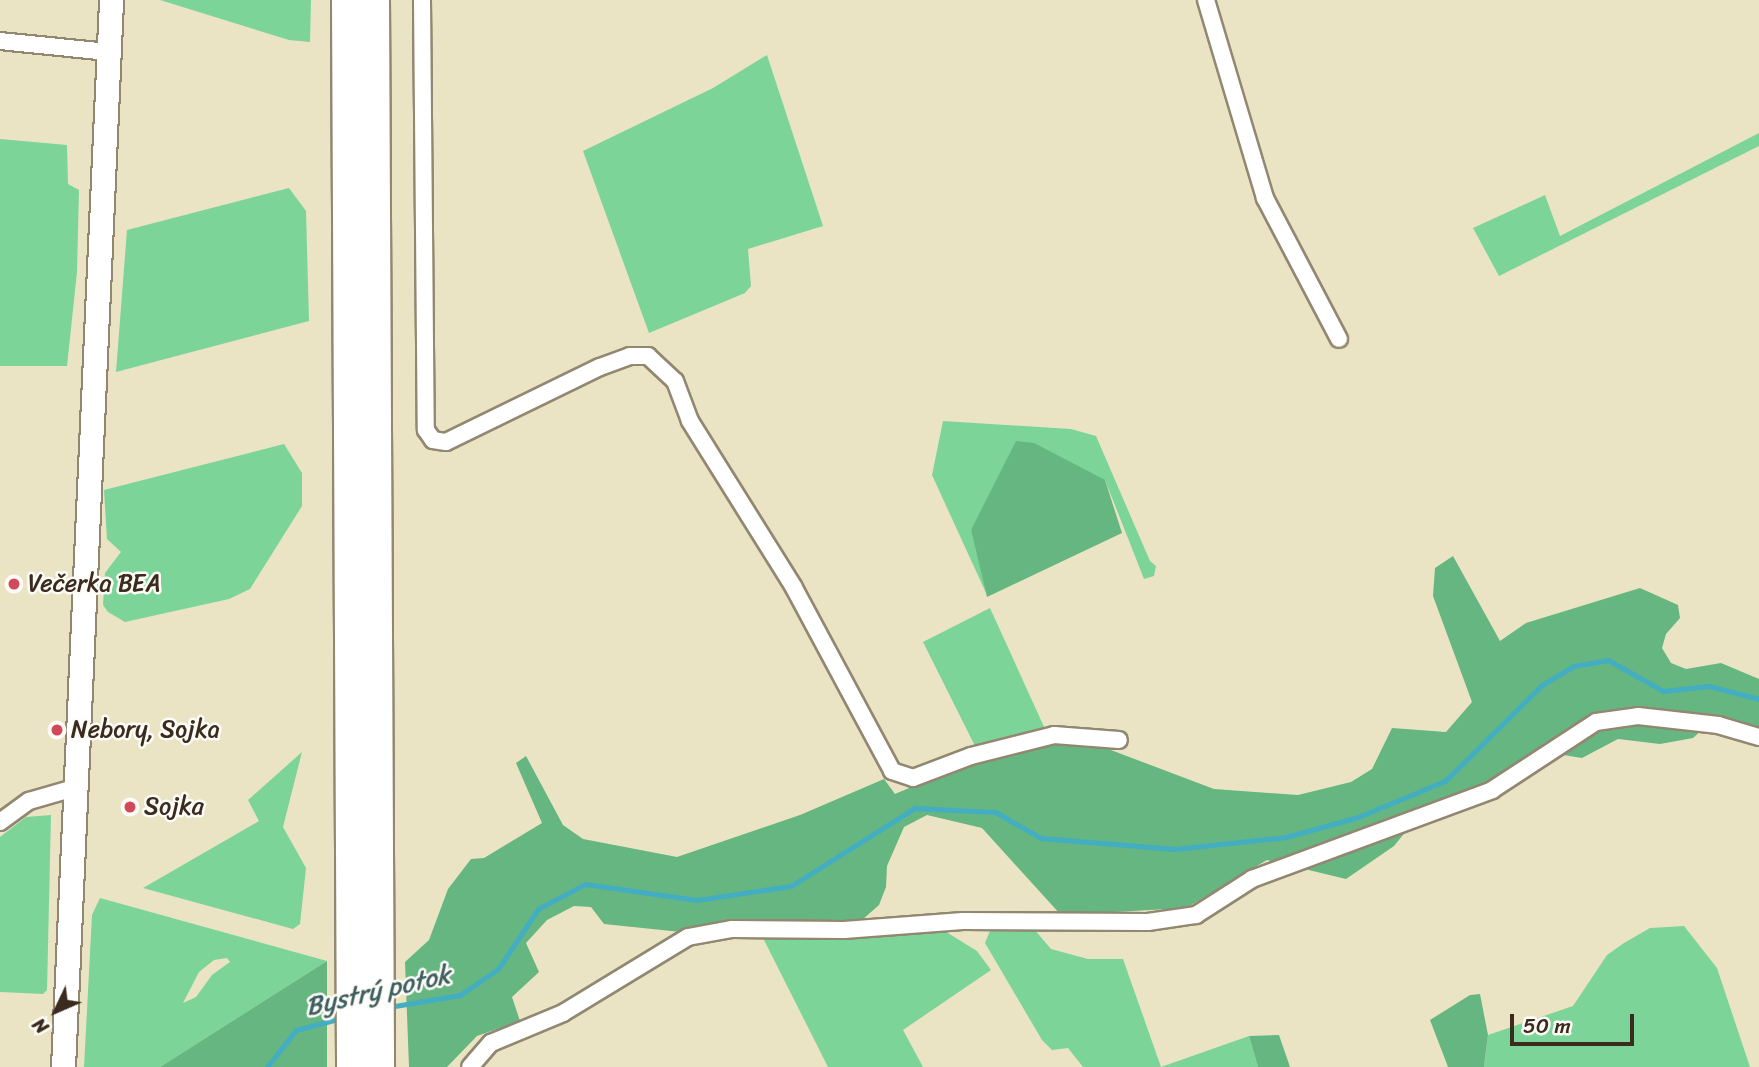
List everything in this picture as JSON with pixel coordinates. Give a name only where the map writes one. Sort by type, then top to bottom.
[{"type":"highway","points":[[346,0],[364,920],[379,1067]]},
{"type":"highway","points":[[352,1067],[364,920],[374,0]]},
{"type":"main road","points":[[63,1067],[111,0]]},
{"type":"street","points":[[422,0],[426,429],[433,440],[446,442],[600,367],[630,356],[648,356],[675,381],[690,421],[793,586],[892,771],[913,778],[971,756],[1054,735],[1119,740]]},
{"type":"street","points":[[1206,0],[1265,198],[1339,339]]},
{"type":"street","points":[[0,41],[108,52]]},
{"type":"street","points":[[470,1067],[491,1043],[563,1013],[688,937],[732,929],[844,930],[963,921],[1148,922],[1196,915],[1252,879],[1492,790],[1596,722],[1638,716],[1718,725],[1759,737]]},
{"type":"street","points":[[0,822],[29,801],[74,788]]},
{"type":"green space","points":[[160,0],[311,0],[310,42],[289,40]]},
{"type":"green space","points":[[767,55],[823,226],[748,249],[751,286],[745,293],[649,333],[583,151],[713,88]]},
{"type":"green space","points":[[1759,133],[1759,146],[1499,276],[1473,228],[1545,195],[1560,236]]},
{"type":"green space","points":[[0,139],[67,145],[68,184],[79,190],[77,272],[67,366],[0,366]]},
{"type":"green space","points":[[289,188],[306,211],[309,321],[116,372],[127,230]]},
{"type":"green space","points":[[943,421],[1071,429],[1096,436],[1150,561],[1156,566],[1154,576],[1144,579],[1105,480],[971,529],[987,595],[932,475]]},
{"type":"green space","points":[[1016,441],[1034,443],[1105,480],[1122,533],[987,597],[971,530]]},
{"type":"green space","points":[[284,444],[302,473],[302,506],[250,589],[229,599],[125,622],[108,612],[103,605],[105,573],[121,552],[107,539],[104,490]]},
{"type":"green space","points":[[1453,556],[1500,641],[1526,623],[1640,588],[1678,605],[1680,618],[1666,634],[1662,648],[1671,663],[1686,669],[1721,663],[1759,679],[1759,730],[1715,718],[1693,738],[1660,744],[1618,739],[1582,758],[1539,751],[1489,786],[1423,810],[1394,846],[1346,879],[1267,860],[1186,908],[1061,915],[982,828],[927,815],[904,827],[887,866],[886,887],[879,905],[862,920],[729,924],[681,932],[604,924],[591,907],[574,906],[547,920],[526,943],[539,972],[512,997],[520,1021],[477,1036],[447,1067],[409,1067],[405,962],[429,940],[448,889],[471,859],[484,858],[542,823],[516,763],[526,756],[563,825],[583,839],[677,857],[800,815],[884,779],[895,794],[963,765],[1053,744],[1087,741],[1214,789],[1298,795],[1351,782],[1372,769],[1392,728],[1446,732],[1472,702],[1433,596],[1435,568]]},
{"type":"green space","points":[[990,608],[1045,729],[976,748],[923,642]]},
{"type":"green space","points":[[302,752],[283,827],[306,868],[300,924],[293,929],[143,888],[259,821],[248,800]]},
{"type":"green space","points":[[51,815],[47,990],[43,994],[0,992],[0,837],[26,817]]},
{"type":"green space","points":[[100,898],[327,961],[160,1067],[84,1067],[92,915]],"holes":[[[227,958],[230,962],[212,975],[196,997],[183,1003],[199,972],[214,960]]]},
{"type":"green space","points":[[992,926],[1034,929],[1051,949],[1088,959],[1123,959],[1161,1067],[1083,1067],[1068,1048],[1052,1050],[1042,1040],[985,943]]},
{"type":"green space","points":[[1684,926],[1717,968],[1750,1067],[1484,1067],[1488,1035],[1573,1006],[1607,955],[1650,928]]},
{"type":"green space","points":[[943,930],[977,951],[991,970],[903,1030],[923,1067],[828,1067],[763,938]]},
{"type":"green space","points":[[327,961],[327,1067],[160,1067]]},
{"type":"green space","points":[[1480,994],[1488,1035],[1484,1067],[1448,1067],[1430,1020],[1470,995]]},
{"type":"green space","points":[[1279,1035],[1290,1067],[1258,1067],[1249,1036]]},
{"type":"green space","points":[[1249,1036],[1258,1067],[1161,1067]]},
{"type":"waterway","name":"Bystrý potok","points":[[389,1007],[460,995],[498,969],[538,909],[585,884],[697,900],[791,886],[915,808],[995,812],[1041,838],[1175,849],[1286,837],[1358,817],[1445,781],[1542,685],[1574,666],[1608,660],[1663,691],[1709,686],[1759,699]]},
{"type":"waterway","name":"Bystrý potok","points":[[267,1067],[296,1030],[342,1018]]},
{"type":"place","name":"Večerka BEA","points":[[14,584]]},
{"type":"place","name":"Nebory, Sojka","points":[[57,730]]},
{"type":"place","name":"Sojka","points":[[130,807]]}]
